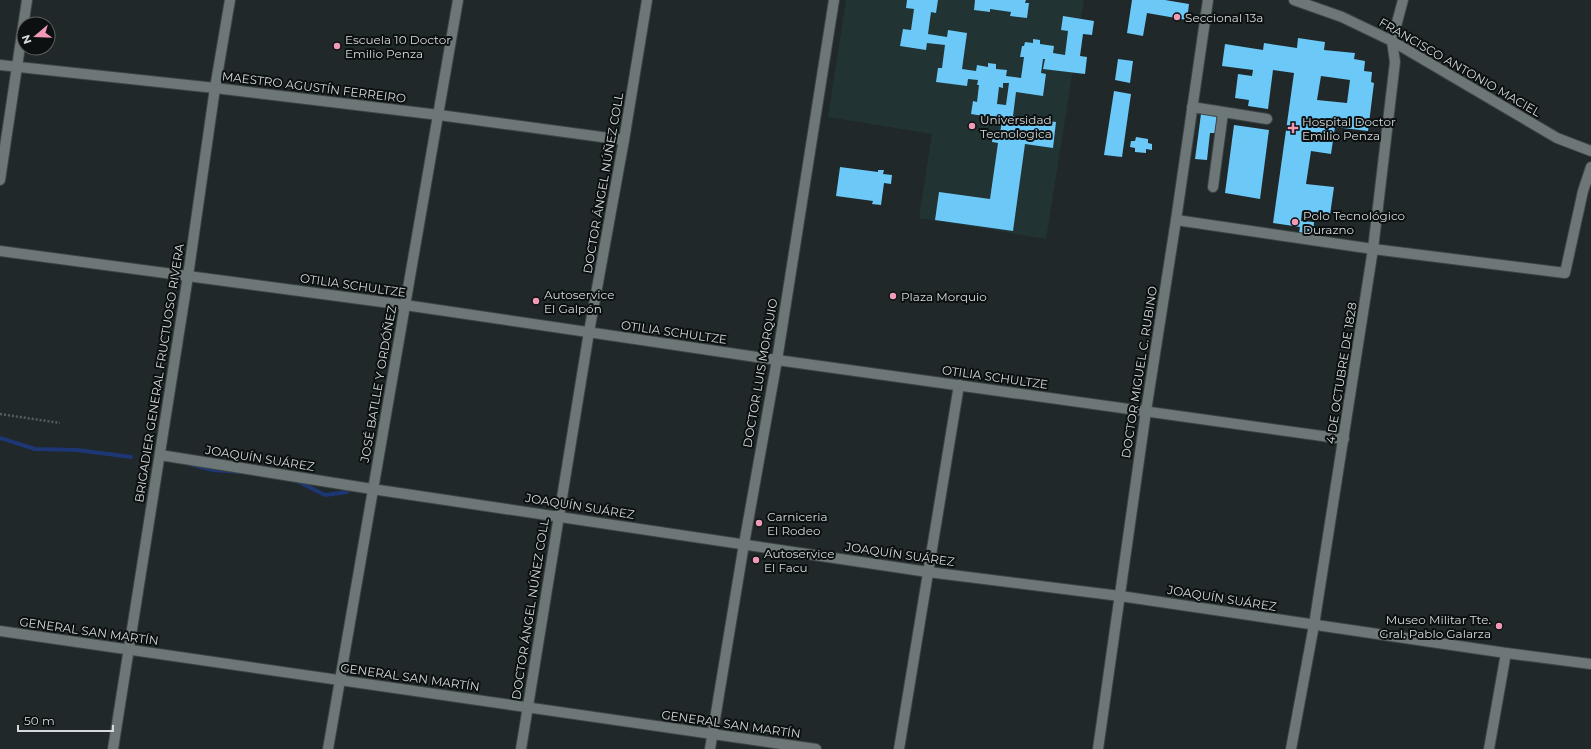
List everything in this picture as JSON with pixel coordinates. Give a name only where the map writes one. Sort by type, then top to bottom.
[{"type":"street","points":[[0,180],[27,0]]},
{"type":"street","name":"BRIGADIER GENERAL FRUCTUOSO RIVERA","points":[[113,749],[188,276],[215,88],[230,0]]},
{"type":"street","name":"JOSÉ BATLLE Y ORDÓÑEZ","points":[[328,749],[458,0]]},
{"type":"street","name":"DOCTOR ÁNGEL NÚÑEZ COLL","points":[[520,749],[589,332],[624,140],[647,0]]},
{"type":"street","name":"DOCTOR LUIS MORQUIO","points":[[710,749],[776,360],[834,0]]},
{"type":"street","name":"DOCTOR MIGUEL C. RUBINO","points":[[1098,749],[1146,411],[1208,0]]},
{"type":"street","name":"FRANCISCO ANTONIO MACIEL","points":[[1294,0],[1342,18],[1392,41],[1557,138],[1591,151]]},
{"type":"street","name":"4 DE OCTUBRE DE 1828","points":[[1291,749],[1314,625],[1373,249],[1395,62],[1392,41],[1403,0]]},
{"type":"street","name":"MAESTRO AGUSTÍN FERREIRO","points":[[0,64],[439,115],[624,140]]},
{"type":"street","points":[[1192,107],[1267,119]]},
{"type":"street","points":[[1213,187],[1223,113]]},
{"type":"street","points":[[1176,220],[1373,249],[1565,273],[1583,191],[1591,166]]},
{"type":"street","name":"OTILIA SCHULTZE","points":[[0,251],[405,305],[776,360],[1344,439]]},
{"type":"street","points":[[899,749],[959,385]]},
{"type":"street","name":"JOAQUÍN SUÁREZ","points":[[160,455],[372,489],[928,572],[1120,596],[1506,653],[1591,664]]},
{"type":"street","name":"GENERAL SAN MARTÍN","points":[[0,631],[816,749]]},
{"type":"street","points":[[1489,749],[1506,653]]},
{"type":"path","points":[[0,414],[60,423]]},
{"type":"shaded area","name":"Universidad Tecnologica","points":[[846,0],[1084,0],[1046,239],[919,218],[932,134],[828,117]]},
{"type":"building","points":[[907,0],[938,0],[936,13],[931,12],[928,34],[947,37],[948,30],[967,33],[962,69],[976,71],[977,65],[988,67],[988,63],[996,64],[996,69],[1007,70],[1006,76],[1021,78],[1024,57],[1020,57],[1022,46],[1024,46],[1025,42],[1033,43],[1033,39],[1040,40],[1040,44],[1054,46],[1053,53],[1065,55],[1068,31],[1061,30],[1063,16],[1094,21],[1092,35],[1083,34],[1080,56],[1087,57],[1085,74],[1043,69],[1045,59],[1043,59],[1041,73],[1046,74],[1043,96],[1016,92],[1013,116],[1056,122],[1053,148],[1025,144],[1013,231],[935,220],[939,192],[990,199],[998,143],[992,142],[993,133],[1000,134],[1002,119],[971,114],[973,101],[977,102],[979,85],[977,85],[978,80],[968,79],[967,86],[936,82],[938,68],[942,68],[945,45],[927,43],[926,50],[900,46],[903,29],[911,30],[914,9],[906,8]],"holes":[[[1003,83],[1009,83],[1006,105],[997,104],[999,87],[1003,88]]]},
{"type":"building","points":[[975,0],[1026,0],[1025,3],[1029,3],[1027,18],[1010,16],[1011,12],[990,9],[990,12],[974,10]]},
{"type":"building","name":"Seccional 13a","points":[[1132,0],[1165,0],[1189,4],[1187,20],[1147,13],[1143,36],[1127,33]]},
{"type":"building","points":[[1298,38],[1325,42],[1324,50],[1355,53],[1354,59],[1365,61],[1364,71],[1372,72],[1371,82],[1374,83],[1368,131],[1335,127],[1331,154],[1311,151],[1306,184],[1334,187],[1330,215],[1302,211],[1301,221],[1314,222],[1313,235],[1299,233],[1300,227],[1273,223],[1294,73],[1273,70],[1268,109],[1248,106],[1249,100],[1235,98],[1238,74],[1252,76],[1253,70],[1222,66],[1225,44],[1263,50],[1264,43],[1297,48]],"holes":[[[1321,76],[1350,80],[1347,103],[1317,100]]]},
{"type":"building","points":[[1118,59],[1133,61],[1130,83],[1115,80]]},
{"type":"building","points":[[1114,91],[1131,94],[1122,157],[1104,155]]},
{"type":"building","points":[[1201,114],[1217,116],[1215,133],[1210,133],[1207,160],[1195,159]]},
{"type":"building","points":[[1234,125],[1269,130],[1260,199],[1225,193]]},
{"type":"building","points":[[1136,137],[1148,139],[1148,143],[1152,144],[1152,150],[1146,149],[1146,153],[1135,152],[1135,148],[1130,147],[1131,141],[1135,141]]},
{"type":"building","points":[[840,167],[878,172],[878,170],[884,170],[883,174],[892,175],[891,184],[884,183],[881,205],[872,204],[873,201],[836,196]]},
{"type":"waterway","points":[[0,438],[35,449],[77,450],[131,457]]},
{"type":"waterway","points":[[189,464],[213,470],[239,472]]},
{"type":"waterway","points":[[297,481],[325,495],[347,492]]},
{"type":"place","name":"Seccional 13a","points":[[1177,17]]},
{"type":"place","name":"Escuela 10 Doctor Emilio Penza","points":[[337,46]]},
{"type":"place","name":"Universidad Tecnologica","points":[[972,126]]},
{"type":"place","name":"Hospital Doctor Emilio Penza","points":[[1293,128]]},
{"type":"place","name":"Polo Tecnológico Durazno","points":[[1295,222]]},
{"type":"place","name":"Plaza Morquio","points":[[893,296]]},
{"type":"place","name":"Autoservice El Galpón","points":[[536,301]]},
{"type":"place","name":"Carniceria El Rodeo","points":[[759,523]]},
{"type":"place","name":"Autoservice El Facu","points":[[756,560]]},
{"type":"place","name":"Museo Militar Tte. Gral. Pablo Galarza","points":[[1499,626]]}]
